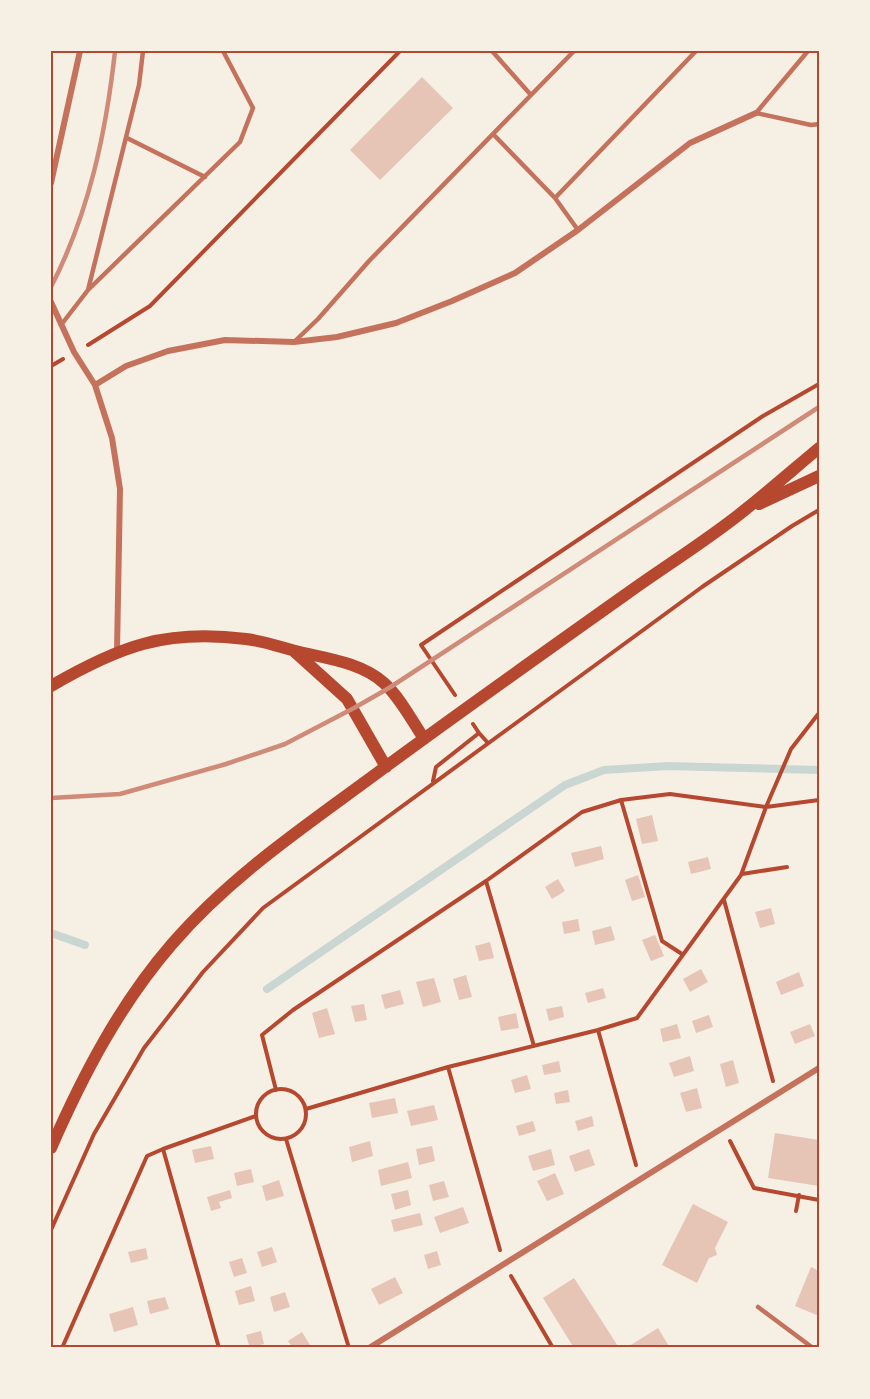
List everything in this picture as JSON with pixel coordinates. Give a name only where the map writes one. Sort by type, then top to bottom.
[{"type":"main road","points":[[51,1148],[80,1084],[129,1000],[172,944],[241,876],[424,739],[744,510],[819,448]]},
{"type":"main road","points":[[744,510],[819,476]]},
{"type":"main road","points":[[51,686],[117,651],[168,638],[248,639],[337,661],[374,675],[389,688],[424,739]]},
{"type":"main road","points":[[294,651],[347,699],[386,767]]},
{"type":"street","points":[[51,183],[80,51]]},
{"type":"street","points":[[95,385],[126,366],[168,351],[225,340],[294,342],[337,337],[396,323],[452,301],[514,273],[578,230],[690,143],[756,113]]},
{"type":"street","points":[[51,302],[74,351],[95,385],[112,438],[120,489],[117,651]]},
{"type":"street","points":[[369,1348],[819,1068]]},
{"type":"lane","points":[[88,290],[127,138],[139,85],[143,51]]},
{"type":"lane","points":[[62,325],[88,290],[240,142],[253,108],[223,51]]},
{"type":"lane","points":[[492,51],[531,95]]},
{"type":"lane","points":[[294,342],[318,319],[369,261],[574,51]]},
{"type":"lane","points":[[555,198],[696,51]]},
{"type":"lane","points":[[808,51],[756,113],[811,125],[819,124]]},
{"type":"lane","points":[[493,134],[555,198],[578,230]]},
{"type":"lane","points":[[127,138],[206,177]]},
{"type":"lane","points":[[758,1307],[813,1348]]},
{"type":"path","points":[[74,351],[100,338],[150,306],[400,51]]},
{"type":"path","points":[[421,645],[763,416],[819,384]]},
{"type":"path","points":[[51,1230],[94,1134],[144,1048],[203,972],[262,908],[702,587],[819,510]]},
{"type":"path","points":[[306,1108],[448,1067],[598,1030],[637,1018],[741,874],[791,749],[819,713]]},
{"type":"path","points":[[479,733],[488,742]]},
{"type":"path","points":[[276,1089],[262,1035],[293,1011],[486,881],[582,812],[621,800],[670,794],[766,807],[819,800]]},
{"type":"path","points":[[621,800],[662,941],[682,954]]},
{"type":"path","points":[[741,874],[787,867]]},
{"type":"path","points":[[486,881],[534,1046]]},
{"type":"path","points":[[724,899],[776,1094]]},
{"type":"path","points":[[598,1030],[640,1179]]},
{"type":"path","points":[[448,1067],[504,1264],[553,1348]]},
{"type":"path","points":[[276,1089],[289,1090],[300,1098],[306,1108],[305,1122],[298,1133],[286,1139],[268,1136],[260,1128],[256,1116],[258,1105],[265,1095],[276,1089]]},
{"type":"path","points":[[62,1348],[147,1156],[256,1116]]},
{"type":"path","points":[[723,1127],[754,1188],[819,1200]]},
{"type":"path","points":[[286,1139],[349,1348]]},
{"type":"path","points":[[164,1149],[219,1348]]},
{"type":"path","points":[[796,1211],[799,1195]]},
{"type":"building","points":[[422,77],[453,108],[380,180],[350,150]]},
{"type":"building","points":[[652,815],[658,841],[642,844],[636,819]]},
{"type":"building","points":[[601,846],[604,859],[575,867],[571,853]]},
{"type":"building","points":[[708,857],[711,869],[691,874],[688,862]]},
{"type":"building","points":[[638,875],[645,897],[632,901],[625,880]]},
{"type":"building","points":[[558,879],[565,891],[552,899],[545,887]]},
{"type":"building","points":[[771,908],[775,924],[760,928],[755,912]]},
{"type":"building","points":[[578,919],[580,931],[564,934],[562,922]]},
{"type":"building","points":[[611,926],[615,940],[595,945],[592,931]]},
{"type":"building","points":[[655,935],[664,956],[651,961],[642,940]]},
{"type":"building","points":[[490,942],[494,958],[479,961],[475,946]]},
{"type":"building","points":[[701,969],[708,982],[690,992],[683,979]]},
{"type":"building","points":[[799,972],[804,986],[781,995],[776,982]]},
{"type":"building","points":[[466,975],[472,997],[459,1000],[453,979]]},
{"type":"building","points":[[434,978],[441,1002],[423,1007],[416,982]]},
{"type":"building","points":[[603,988],[606,998],[588,1003],[585,993]]},
{"type":"building","points":[[400,990],[404,1004],[385,1009],[381,995]]},
{"type":"building","points":[[364,1004],[367,1020],[355,1022],[351,1006]]},
{"type":"building","points":[[562,1006],[564,1017],[549,1021],[546,1009]]},
{"type":"building","points":[[327,1008],[335,1034],[319,1038],[312,1013]]},
{"type":"building","points":[[516,1013],[519,1028],[501,1031],[498,1017]]},
{"type":"building","points":[[709,1015],[713,1027],[696,1033],[692,1021]]},
{"type":"building","points":[[677,1024],[681,1038],[663,1042],[660,1029]]},
{"type":"building","points":[[810,1024],[815,1036],[795,1044],[790,1032]]},
{"type":"building","points":[[690,1056],[694,1071],[674,1077],[669,1063]]},
{"type":"building","points":[[733,1060],[739,1083],[726,1087],[720,1064]]},
{"type":"building","points":[[559,1061],[561,1072],[544,1075],[542,1065]]},
{"type":"building","points":[[527,1075],[531,1089],[515,1093],[511,1080]]},
{"type":"building","points":[[697,1088],[702,1108],[686,1112],[680,1093]]},
{"type":"building","points":[[568,1090],[570,1102],[556,1104],[554,1093]]},
{"type":"building","points":[[395,1098],[398,1113],[372,1118],[369,1103]]},
{"type":"building","points":[[434,1105],[438,1120],[411,1126],[407,1111]]},
{"type":"building","points":[[592,1116],[594,1126],[578,1131],[575,1121]]},
{"type":"building","points":[[533,1121],[536,1131],[519,1136],[516,1126]]},
{"type":"building","points":[[775,1133],[819,1140],[819,1186],[768,1178]]},
{"type":"building","points":[[370,1141],[373,1156],[352,1162],[349,1147]]},
{"type":"building","points":[[211,1146],[214,1159],[195,1163],[192,1150]]},
{"type":"building","points":[[432,1146],[435,1161],[419,1165],[416,1149]]},
{"type":"building","points":[[551,1149],[555,1165],[533,1171],[528,1156]]},
{"type":"building","points":[[589,1149],[595,1165],[575,1172],[569,1156]]},
{"type":"building","points":[[408,1162],[412,1178],[381,1186],[378,1170]]},
{"type":"building","points":[[251,1169],[254,1182],[237,1186],[234,1173]]},
{"type":"building","points":[[555,1173],[564,1194],[547,1201],[537,1181]]},
{"type":"building","points":[[279,1180],[284,1196],[266,1201],[262,1186]]},
{"type":"building","points":[[444,1181],[449,1197],[433,1201],[429,1185]]},
{"type":"building","points":[[230,1190],[232,1198],[219,1202],[221,1208],[211,1211],[207,1197]]},
{"type":"building","points":[[408,1190],[411,1205],[395,1210],[391,1194]]},
{"type":"building","points":[[693,1204],[728,1222],[715,1248],[717,1255],[709,1258],[697,1283],[662,1265]]},
{"type":"building","points":[[463,1207],[469,1223],[440,1233],[434,1217]]},
{"type":"building","points":[[420,1213],[423,1225],[394,1232],[391,1220]]},
{"type":"building","points":[[272,1247],[277,1262],[262,1267],[257,1252]]},
{"type":"building","points":[[146,1248],[148,1259],[131,1263],[128,1252]]},
{"type":"building","points":[[437,1251],[441,1265],[428,1269],[424,1255]]},
{"type":"building","points":[[242,1258],[247,1273],[234,1277],[229,1262]]},
{"type":"building","points":[[811,1267],[819,1271],[819,1316],[795,1306]]},
{"type":"building","points":[[395,1277],[403,1293],[379,1305],[371,1289]]},
{"type":"building","points":[[574,1278],[619,1348],[574,1348],[543,1298]]},
{"type":"building","points":[[251,1286],[255,1301],[239,1305],[235,1291]]},
{"type":"building","points":[[285,1292],[290,1307],[274,1312],[270,1297]]},
{"type":"building","points":[[165,1297],[169,1309],[150,1314],[147,1301]]},
{"type":"building","points":[[133,1307],[138,1325],[114,1332],[109,1314]]},
{"type":"building","points":[[658,1328],[670,1348],[626,1348]]},
{"type":"building","points":[[261,1331],[264,1344],[250,1348],[246,1335]]},
{"type":"building","points":[[302,1332],[310,1345],[305,1348],[293,1348],[288,1341]]},
{"type":"waterway","points":[[267,989],[565,785],[604,770],[668,766],[819,770]]},
{"type":"waterway","points":[[51,933],[85,945]]},
{"type":"railway","points":[[51,287],[76,230],[94,172],[107,112],[115,51]]},
{"type":"railway","points":[[51,798],[120,794],[226,764],[285,744],[389,688],[819,407]]}]
